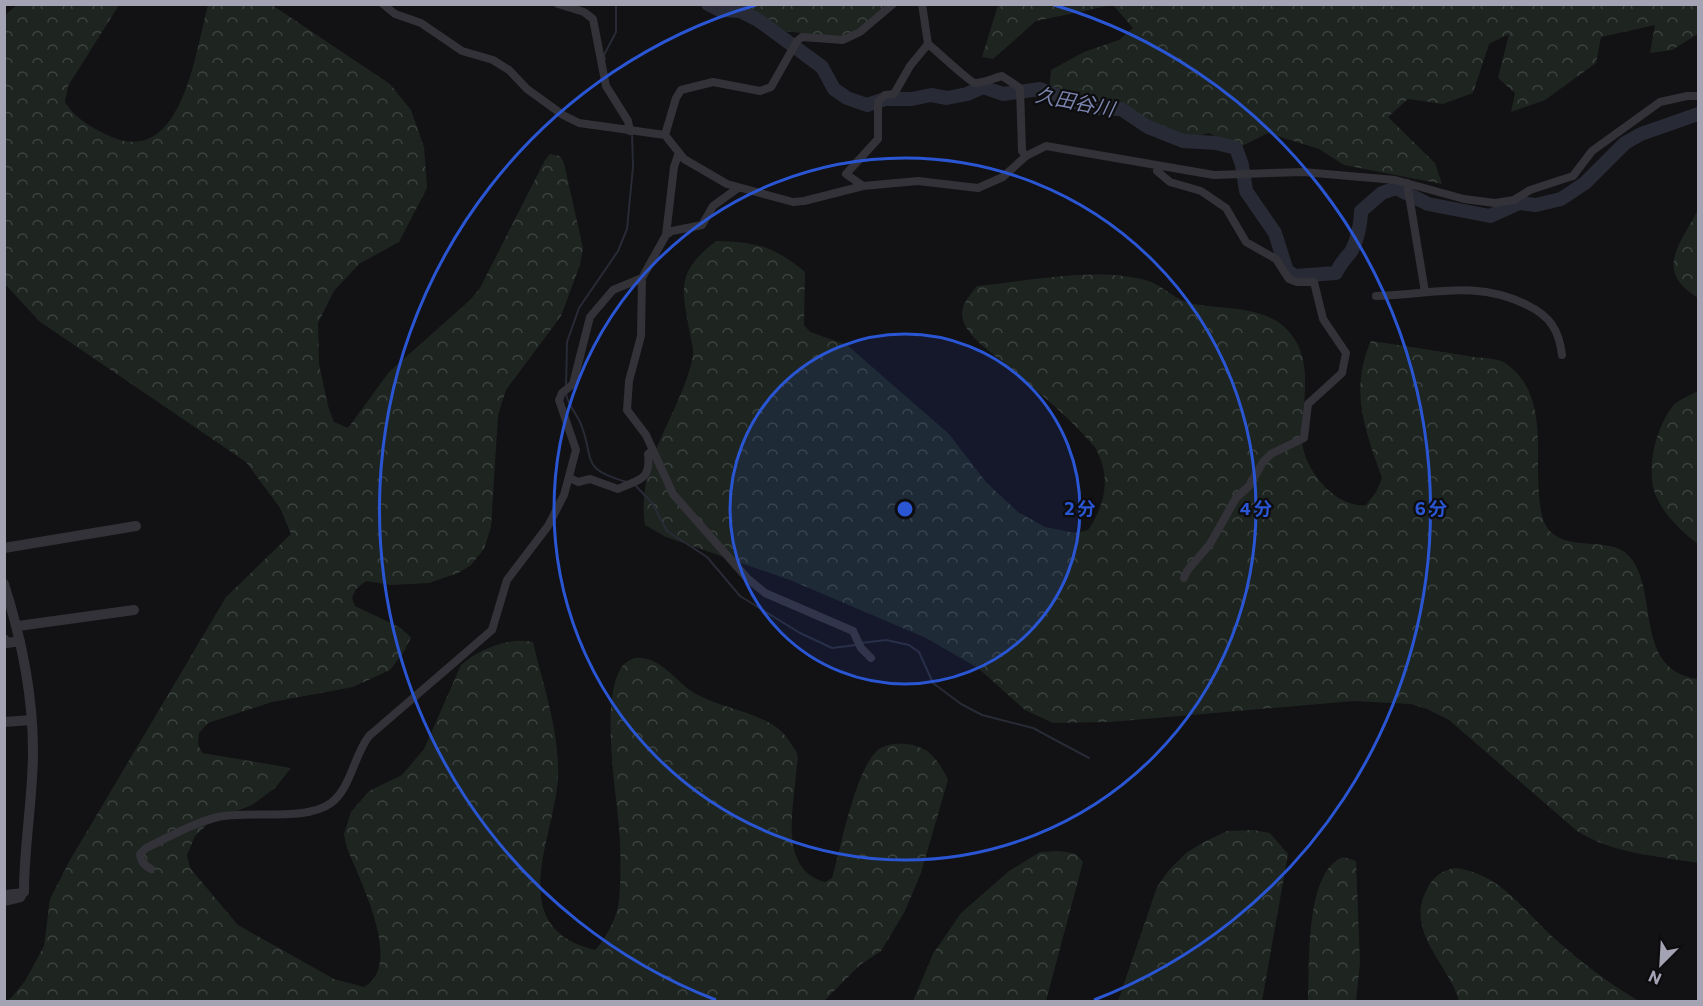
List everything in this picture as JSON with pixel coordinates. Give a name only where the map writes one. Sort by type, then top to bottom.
[{"type":"street","points":[[383,4],[395,14],[421,22],[462,51],[493,60],[563,115],[579,123],[665,135],[678,155],[738,188],[793,202],[863,186],[925,182],[978,188],[1003,177],[1026,156],[1046,146],[1214,175],[1338,173],[1464,200],[1495,203],[1514,200],[1530,190],[1572,176],[1592,151],[1660,102],[1698,96]]},
{"type":"street","points":[[558,4],[584,12],[593,19],[606,86],[628,121],[630,130]]},
{"type":"street","points":[[665,135],[676,98],[681,90],[713,82],[760,91],[771,87],[797,40],[802,37],[843,40],[860,32],[893,4]]},
{"type":"street","points":[[863,186],[846,174],[878,139],[879,102],[885,95],[894,94],[928,44],[922,4]]},
{"type":"street","points":[[928,44],[955,65],[968,81],[977,83],[1002,76],[1020,88],[1022,151],[1026,156]]},
{"type":"street","points":[[678,155],[674,167],[666,235],[642,278],[641,336],[626,397],[631,418],[646,435],[673,494],[747,578],[765,593],[853,632],[861,648],[871,658]]},
{"type":"street","points":[[1157,166],[1157,171],[1170,182],[1201,191],[1226,208],[1246,242],[1276,259],[1289,279],[1297,282],[1314,282],[1323,319],[1346,353],[1342,372],[1308,404],[1304,438],[1270,454],[1263,462],[1249,486],[1236,498],[1210,544],[1187,571],[1184,578]]},
{"type":"street","points":[[1407,186],[1425,292]]},
{"type":"street","points":[[666,235],[702,225],[713,206],[738,188]]},
{"type":"street","points":[[151,869],[143,864],[141,859],[140,854],[146,848],[218,817],[306,812],[330,803],[340,794],[361,746],[369,736],[492,630],[507,580],[548,526],[570,478],[576,450],[559,400],[575,378],[590,317],[613,290],[642,278]]},
{"type":"street","points":[[1376,296],[1467,289],[1507,294],[1540,311],[1549,319],[1560,342],[1562,355]]},
{"type":"street","points":[[570,478],[578,482],[590,479],[618,489],[645,477],[650,469],[648,454],[652,451]]},
{"type":"street","points":[[4,548],[136,526]]},
{"type":"street","points":[[4,584],[18,626],[31,720],[32,771],[25,843],[24,892],[21,898],[4,902]]},
{"type":"street","points":[[18,626],[134,610]]},
{"type":"street","points":[[4,639],[8,643],[20,641]]},
{"type":"street","points":[[4,722],[31,720]]},
{"type":"street","points":[[4,894],[24,892]]},
{"type":"green space","points":[[998,4],[1113,5],[1036,21],[993,59],[982,57]]},
{"type":"green space","points":[[17,5],[119,5],[68,86],[65,102],[92,127],[112,137],[136,142],[155,135],[170,120],[191,74],[208,5],[272,5],[390,84],[411,110],[424,147],[427,188],[399,242],[359,264],[334,291],[318,323],[319,364],[328,406],[334,422],[348,428],[389,372],[470,300],[480,288],[550,154],[560,156],[564,163],[583,248],[580,265],[561,316],[506,390],[498,415],[491,527],[484,549],[471,565],[458,573],[429,583],[391,585],[366,581],[356,589],[352,598],[355,606],[399,627],[411,637],[405,650],[390,670],[353,687],[272,702],[208,723],[199,733],[198,744],[202,753],[291,768],[275,788],[252,805],[210,822],[195,836],[187,855],[190,868],[238,925],[334,979],[364,987],[375,976],[380,960],[379,941],[368,898],[346,845],[344,834],[351,812],[369,791],[402,775],[424,749],[461,665],[485,649],[514,641],[533,642],[550,709],[558,761],[555,802],[540,879],[542,902],[550,923],[567,939],[595,950],[613,921],[620,892],[619,828],[611,731],[616,678],[626,662],[642,658],[649,659],[661,665],[687,688],[699,695],[767,721],[787,738],[798,755],[792,822],[795,852],[801,865],[810,875],[825,882],[832,878],[856,790],[870,759],[879,749],[888,745],[914,745],[932,755],[945,773],[948,780],[921,873],[905,911],[881,951],[860,965],[824,1001],[5,1002],[25,981],[44,946],[50,899],[70,860],[226,597],[291,534],[280,508],[246,462],[39,321],[5,284],[5,15]]},
{"type":"green space","points":[[713,5],[893,5],[850,35],[836,37],[775,30],[746,12]]},
{"type":"green space","points":[[1113,5],[1698,5],[1698,34],[1672,50],[1650,53],[1655,25],[1601,37],[1596,63],[1545,100],[1511,112],[1515,93],[1498,78],[1509,34],[1489,44],[1473,93],[1443,104],[1408,99],[1388,117],[1435,163],[1442,184],[1344,165],[1319,149],[1268,133],[1238,148],[1209,133],[1185,139],[1161,131],[1126,108],[1082,107],[1049,90],[1051,70],[1084,52],[1119,40],[1133,28]]},
{"type":"green space","points":[[1698,210],[1698,298],[1677,278],[1674,257]]},
{"type":"green space","points":[[716,241],[754,244],[774,251],[794,263],[805,272],[804,325],[810,332],[847,345],[949,434],[986,482],[1018,512],[1045,527],[1075,533],[1088,530],[1102,503],[1105,483],[1102,463],[1094,446],[1063,414],[970,333],[963,321],[962,310],[977,286],[1062,276],[1126,276],[1151,282],[1187,302],[1246,310],[1271,318],[1291,334],[1303,358],[1305,385],[1302,440],[1308,463],[1323,485],[1333,494],[1355,505],[1366,505],[1376,492],[1382,478],[1365,426],[1360,393],[1364,359],[1371,341],[1502,361],[1522,380],[1532,400],[1538,435],[1539,497],[1545,524],[1553,534],[1563,539],[1611,546],[1622,550],[1630,557],[1639,572],[1656,646],[1664,661],[1678,673],[1698,679],[1698,863],[1651,856],[1591,839],[1577,831],[1449,720],[1411,704],[1354,701],[1110,722],[1053,723],[1025,710],[978,668],[926,638],[790,580],[666,537],[645,525],[644,502],[647,480],[653,459],[687,378],[693,356],[685,305],[685,282],[694,263]]},
{"type":"green space","points":[[1698,392],[1698,544],[1680,529],[1664,510],[1656,496],[1652,474],[1654,450],[1666,416],[1677,402]]},
{"type":"green space","points":[[1253,830],[1270,833],[1288,854],[1262,1001],[1118,1001],[1157,887],[1169,870],[1186,853],[1227,831]]},
{"type":"green space","points":[[1059,851],[1076,854],[1083,862],[1046,1001],[913,1001],[933,954],[961,913],[1009,871],[1040,852]]},
{"type":"green space","points":[[1343,857],[1356,861],[1360,963],[1356,1001],[1308,1001],[1310,944],[1315,900],[1321,881],[1330,866]]},
{"type":"green space","points":[[1455,868],[1471,871],[1498,885],[1574,955],[1639,1001],[1459,1001],[1454,987],[1424,934],[1421,919],[1421,905],[1430,884],[1438,875]]},
{"type":"waterway","points":[[605,59],[604,55],[616,32],[616,4]]},
{"type":"waterway","name":"久田谷川","points":[[708,4],[720,10],[740,11],[758,20],[822,67],[834,89],[847,98],[867,105],[885,99],[912,99],[931,95],[947,98],[967,94],[983,87],[1003,94],[1040,89],[1092,108],[1121,109],[1148,127],[1183,141],[1216,143],[1236,148],[1242,165],[1246,191],[1275,233],[1287,271],[1295,276],[1336,273],[1355,244],[1361,211],[1382,193],[1396,188],[1428,204],[1490,216],[1519,203],[1536,205],[1561,199],[1585,183],[1625,143],[1641,134],[1698,114]]},
{"type":"waterway","points":[[566,387],[567,342],[579,308],[618,251],[627,229],[633,167],[632,133]]},
{"type":"waterway","points":[[566,393],[580,422],[591,461],[595,467],[601,472],[627,482]]},
{"type":"waterway","points":[[635,485],[652,503],[667,531],[707,557],[740,596],[800,633],[832,648],[856,645]]},
{"type":"waterway","points":[[861,643],[886,640],[909,645],[919,652],[933,683],[961,704],[982,715],[1033,728],[1089,758]]}]
